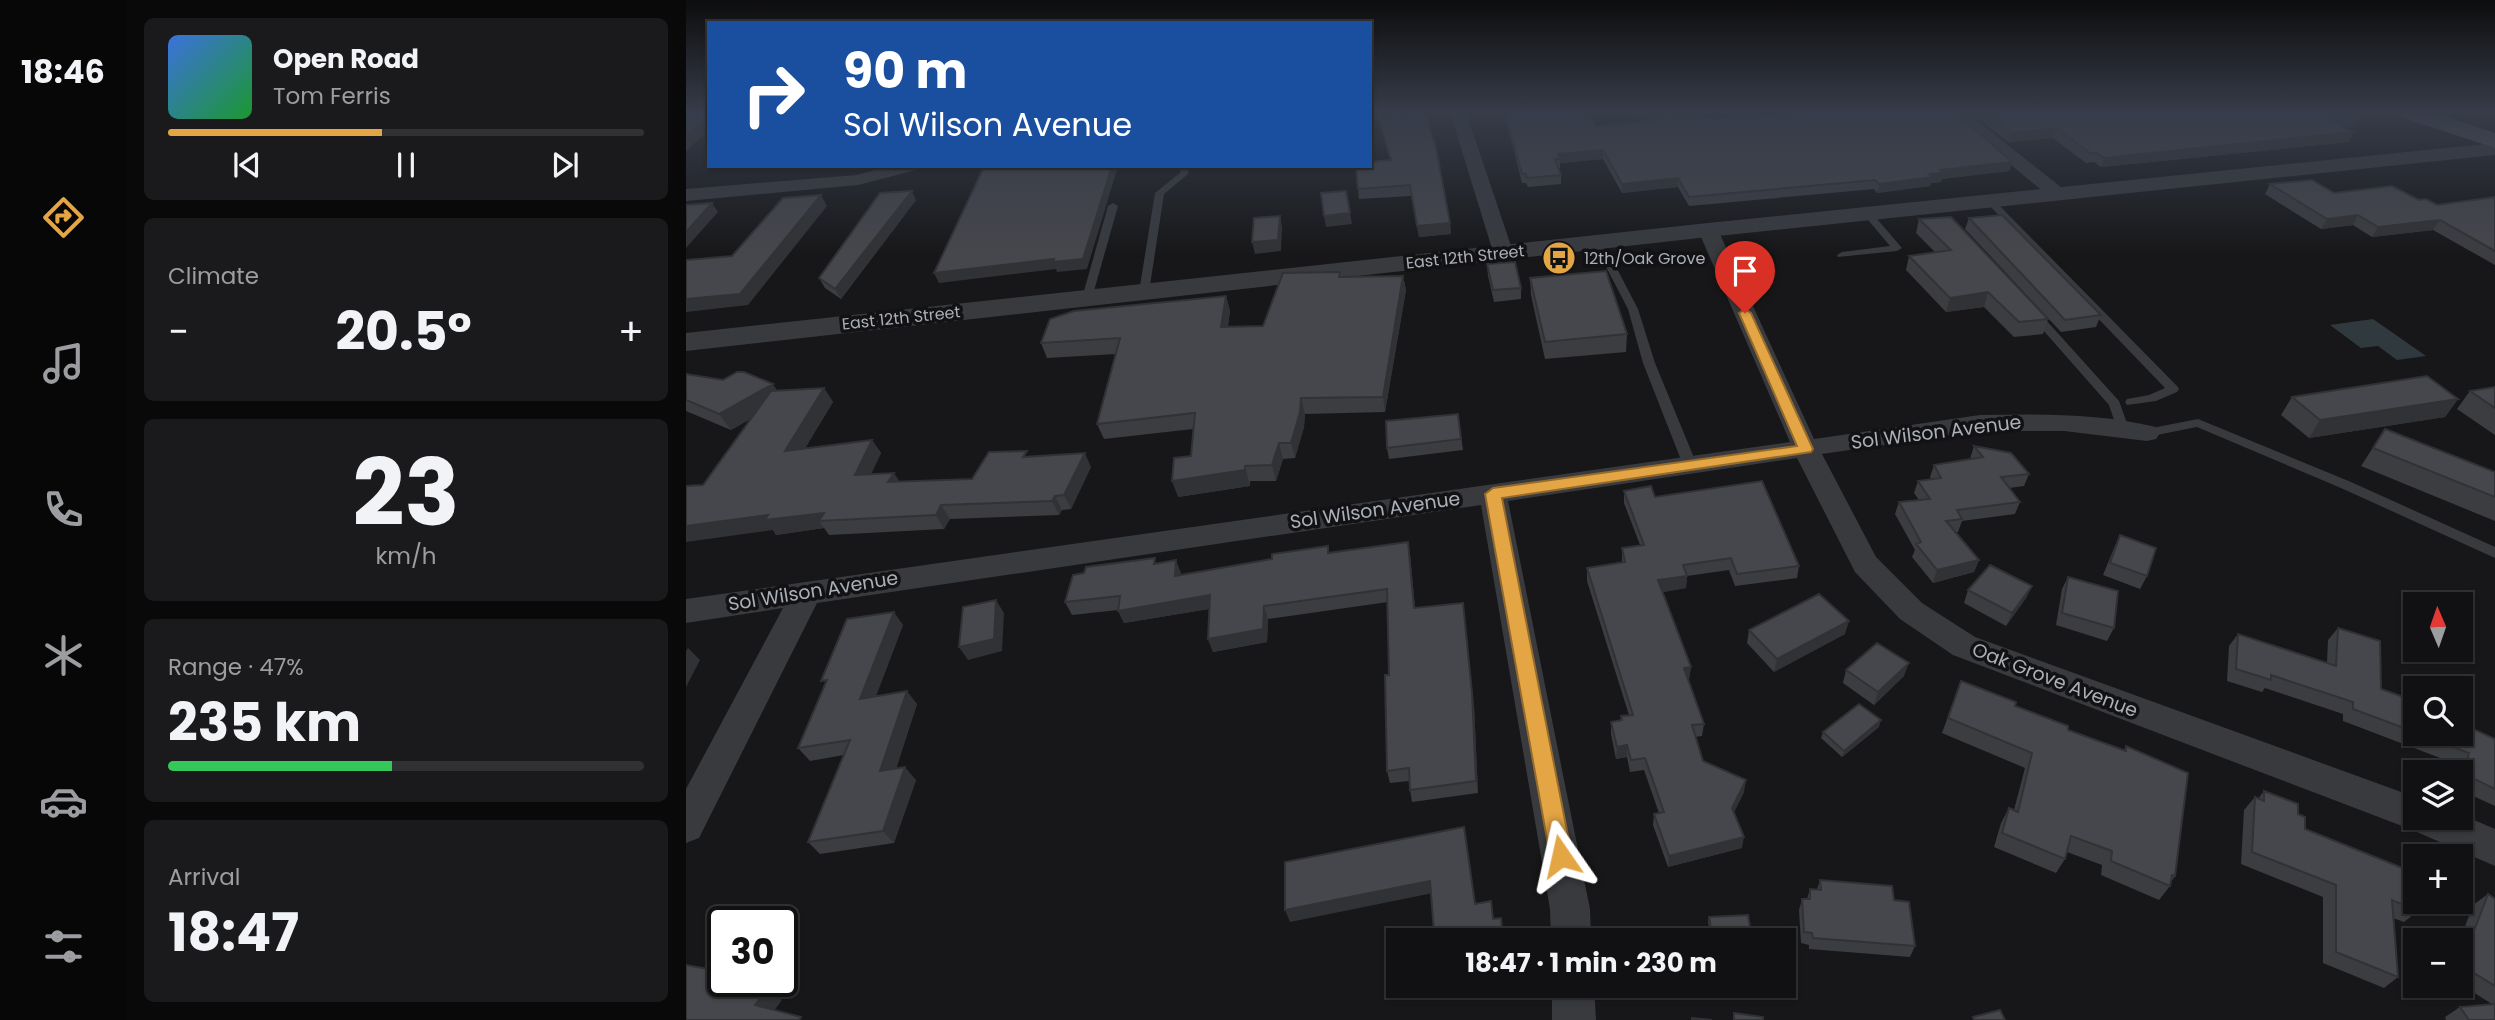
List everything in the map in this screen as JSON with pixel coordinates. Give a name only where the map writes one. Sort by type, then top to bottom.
[{"type":"street","points":[[1473,160],[1503,252]]},
{"type":"street","points":[[2015,160],[2059,195]]},
{"type":"street","name":"East 12th Street","points":[[686,342],[1708,230],[1868,214],[1938,212],[1990,201],[2395,160]]},
{"type":"street","points":[[686,195],[897,168]]},
{"type":"street","name":"Oak Grove Avenue","points":[[1708,230],[1806,449],[1865,564],[1911,611],[1964,646],[2403,810]]},
{"type":"street","name":"Sol Wilson Avenue","points":[[686,611],[1980,423],[2042,421],[2098,424],[2135,431]]},
{"type":"street","points":[[1493,494],[1570,909],[1571,928]]},
{"type":"street","points":[[686,825],[807,592]]},
{"type":"street","points":[[2457,830],[2495,848]]},
{"type":"street","points":[[1573,998],[1574,1020]]},
{"type":"lane","points":[[1143,292],[1160,193],[1184,174],[1185,168]]},
{"type":"lane","points":[[1990,201],[2173,390],[2131,402]]},
{"type":"lane","points":[[1087,298],[1113,206]]},
{"type":"lane","points":[[1842,255],[1897,248],[1868,214]]},
{"type":"lane","points":[[1598,242],[1633,309],[1649,363],[1690,465]]},
{"type":"lane","points":[[2028,306],[2115,404],[2135,431],[2198,424],[2346,485],[2495,553]]},
{"type":"shaded area","points":[[2373,319],[2426,356],[2397,360],[2378,346],[2361,348],[2330,325]]},
{"type":"building","points":[[1438,160],[1450,223],[1417,226],[1410,185],[1358,189],[1356,168],[1372,168],[1372,162]]},
{"type":"building","points":[[1518,160],[1555,160],[1561,175],[1527,178],[1526,174],[1522,174]]},
{"type":"building","points":[[1608,160],[2009,160],[2012,162],[1940,170],[1943,173],[1929,174],[1933,177],[1879,184],[1875,180],[1689,197],[1678,178],[1622,184]]},
{"type":"building","points":[[1111,168],[1083,259],[1053,262],[1054,259],[934,273],[983,169]]},
{"type":"building","points":[[2312,180],[2334,193],[2392,186],[2419,200],[2426,199],[2437,205],[2495,197],[2495,251],[2440,220],[2378,227],[2358,215],[2327,219],[2270,184]]},
{"type":"building","points":[[912,191],[835,289],[819,278],[880,193]]},
{"type":"building","points":[[1346,191],[1350,213],[1324,216],[1321,193]]},
{"type":"building","points":[[821,195],[740,294],[686,299],[686,260],[732,256],[783,198]]},
{"type":"building","points":[[712,203],[686,232],[686,205]]},
{"type":"building","points":[[2002,215],[2101,315],[2065,320],[1969,218]]},
{"type":"building","points":[[1280,216],[1278,240],[1252,242],[1254,218]]},
{"type":"building","points":[[1951,217],[2048,319],[2019,322],[1988,292],[1950,298],[1909,256],[1951,250],[1919,219]]},
{"type":"building","points":[[1515,262],[1521,288],[1493,290],[1487,264]]},
{"type":"building","points":[[1606,271],[1627,334],[1545,342],[1530,278]]},
{"type":"building","points":[[1340,272],[1339,277],[1403,276],[1383,397],[1301,398],[1291,443],[1279,443],[1272,465],[1245,466],[1245,470],[1172,481],[1174,458],[1191,456],[1195,413],[1097,424],[1120,338],[1041,343],[1050,319],[1074,311],[1226,296],[1221,327],[1263,326],[1283,273]]},
{"type":"building","points":[[737,372],[744,372],[773,384],[719,414],[686,400],[686,374],[723,380]]},
{"type":"building","points":[[2427,376],[2458,399],[2320,420],[2292,397]]},
{"type":"building","points":[[2495,387],[2495,408],[2470,391]]},
{"type":"building","points":[[824,388],[785,451],[872,440],[855,475],[894,473],[888,482],[972,479],[989,452],[1027,451],[1023,457],[1085,453],[1064,495],[1055,496],[1052,501],[941,505],[936,515],[819,521],[824,513],[765,520],[768,515],[686,526],[686,486],[703,485],[771,391]]},
{"type":"building","points":[[1458,414],[1461,439],[1387,448],[1386,421]]},
{"type":"building","points":[[2385,429],[2495,472],[2495,497],[2373,448]]},
{"type":"building","points":[[1974,446],[2011,453],[2029,474],[2001,477],[2020,502],[1957,510],[1962,519],[1946,521],[1979,560],[1937,570],[1916,544],[1921,542],[1899,502],[1930,499],[1918,481],[1941,478],[1934,465],[1983,457]]},
{"type":"building","points":[[1762,481],[1799,566],[1737,574],[1731,558],[1683,565],[1687,576],[1658,580],[1691,667],[1684,668],[1704,724],[1692,725],[1703,761],[1746,780],[1732,808],[1744,837],[1669,856],[1654,814],[1664,812],[1645,758],[1631,760],[1627,745],[1617,747],[1611,722],[1622,720],[1621,716],[1633,715],[1587,568],[1625,562],[1622,548],[1644,545],[1624,491],[1651,486],[1655,497]]},
{"type":"building","points":[[2120,535],[2156,548],[2147,576],[2110,563]]},
{"type":"building","points":[[1408,542],[1414,608],[1463,603],[1472,693],[1476,781],[1410,790],[1409,768],[1387,771],[1387,589],[1264,606],[1263,629],[1208,639],[1210,595],[1118,611],[1120,596],[1065,602],[1073,575],[1084,573],[1086,567],[1155,558],[1154,564],[1176,560],[1175,576],[1272,559],[1272,554],[1328,546],[1328,553]]},
{"type":"building","points":[[1990,565],[2032,586],[2012,613],[1968,590]]},
{"type":"building","points":[[2068,577],[2118,591],[2114,628],[2062,613]]},
{"type":"building","points":[[1819,594],[1849,621],[1777,659],[1749,630]]},
{"type":"building","points":[[996,600],[994,639],[959,647],[963,607]]},
{"type":"building","points":[[894,612],[860,699],[907,691],[880,771],[905,767],[883,831],[808,842],[850,740],[798,748],[827,680],[821,681],[847,619]]},
{"type":"building","points":[[2338,628],[2380,641],[2381,689],[2403,697],[2403,728],[2353,709],[2353,702],[2271,675],[2271,680],[2236,669],[2238,634],[2336,666]]},
{"type":"building","points":[[1877,643],[1909,663],[1878,692],[1846,670]]},
{"type":"building","points":[[1961,681],[2016,702],[2015,706],[2068,726],[2068,730],[2126,751],[2126,746],[2188,773],[2175,876],[2172,875],[2170,886],[2111,861],[2112,851],[2071,836],[2065,859],[2002,833],[2009,808],[2018,812],[2032,753],[1948,718]]},
{"type":"building","points":[[1859,704],[1881,720],[1844,751],[1823,732]]},
{"type":"building","points":[[2473,729],[2495,739],[2495,789],[2473,778],[2473,760],[2467,760],[2469,753],[2451,746],[2473,746]]},
{"type":"building","points":[[2264,791],[2298,804],[2298,814],[2305,817],[2305,829],[2403,868],[2403,905],[2392,900],[2398,977],[2336,952],[2336,885],[2252,852],[2255,797],[2264,801]]},
{"type":"building","points":[[1464,827],[1475,904],[1491,901],[1493,919],[1501,918],[1502,928],[1434,928],[1430,881],[1285,910],[1285,862]]},
{"type":"building","points":[[1820,880],[1892,886],[1894,900],[1909,902],[1915,946],[1813,938],[1812,933],[1804,932],[1802,899],[1810,899],[1810,889],[1821,890]]},
{"type":"building","points":[[2488,894],[2495,899],[2495,986],[2473,972],[2473,933]]},
{"type":"building","points":[[1748,915],[1750,928],[1711,928],[1709,917]]},
{"type":"building","points":[[686,965],[707,969],[707,997],[762,997],[755,1005],[801,1017],[799,1020],[686,1020]]},
{"type":"building","points":[[2495,1004],[2495,1020],[2469,1020],[2460,1007]]},
{"type":"building","points":[[2000,1010],[2005,1020],[1974,1020],[1973,1017]]},
{"type":"building","points":[[1734,1013],[1763,1017],[1763,1020],[1734,1020]]},
{"type":"place","name":"12th/Oak Grove","points":[[1559,258]]},
{"type":"route","points":[[1561,856],[1493,494],[1806,449],[1745,313]]}]
